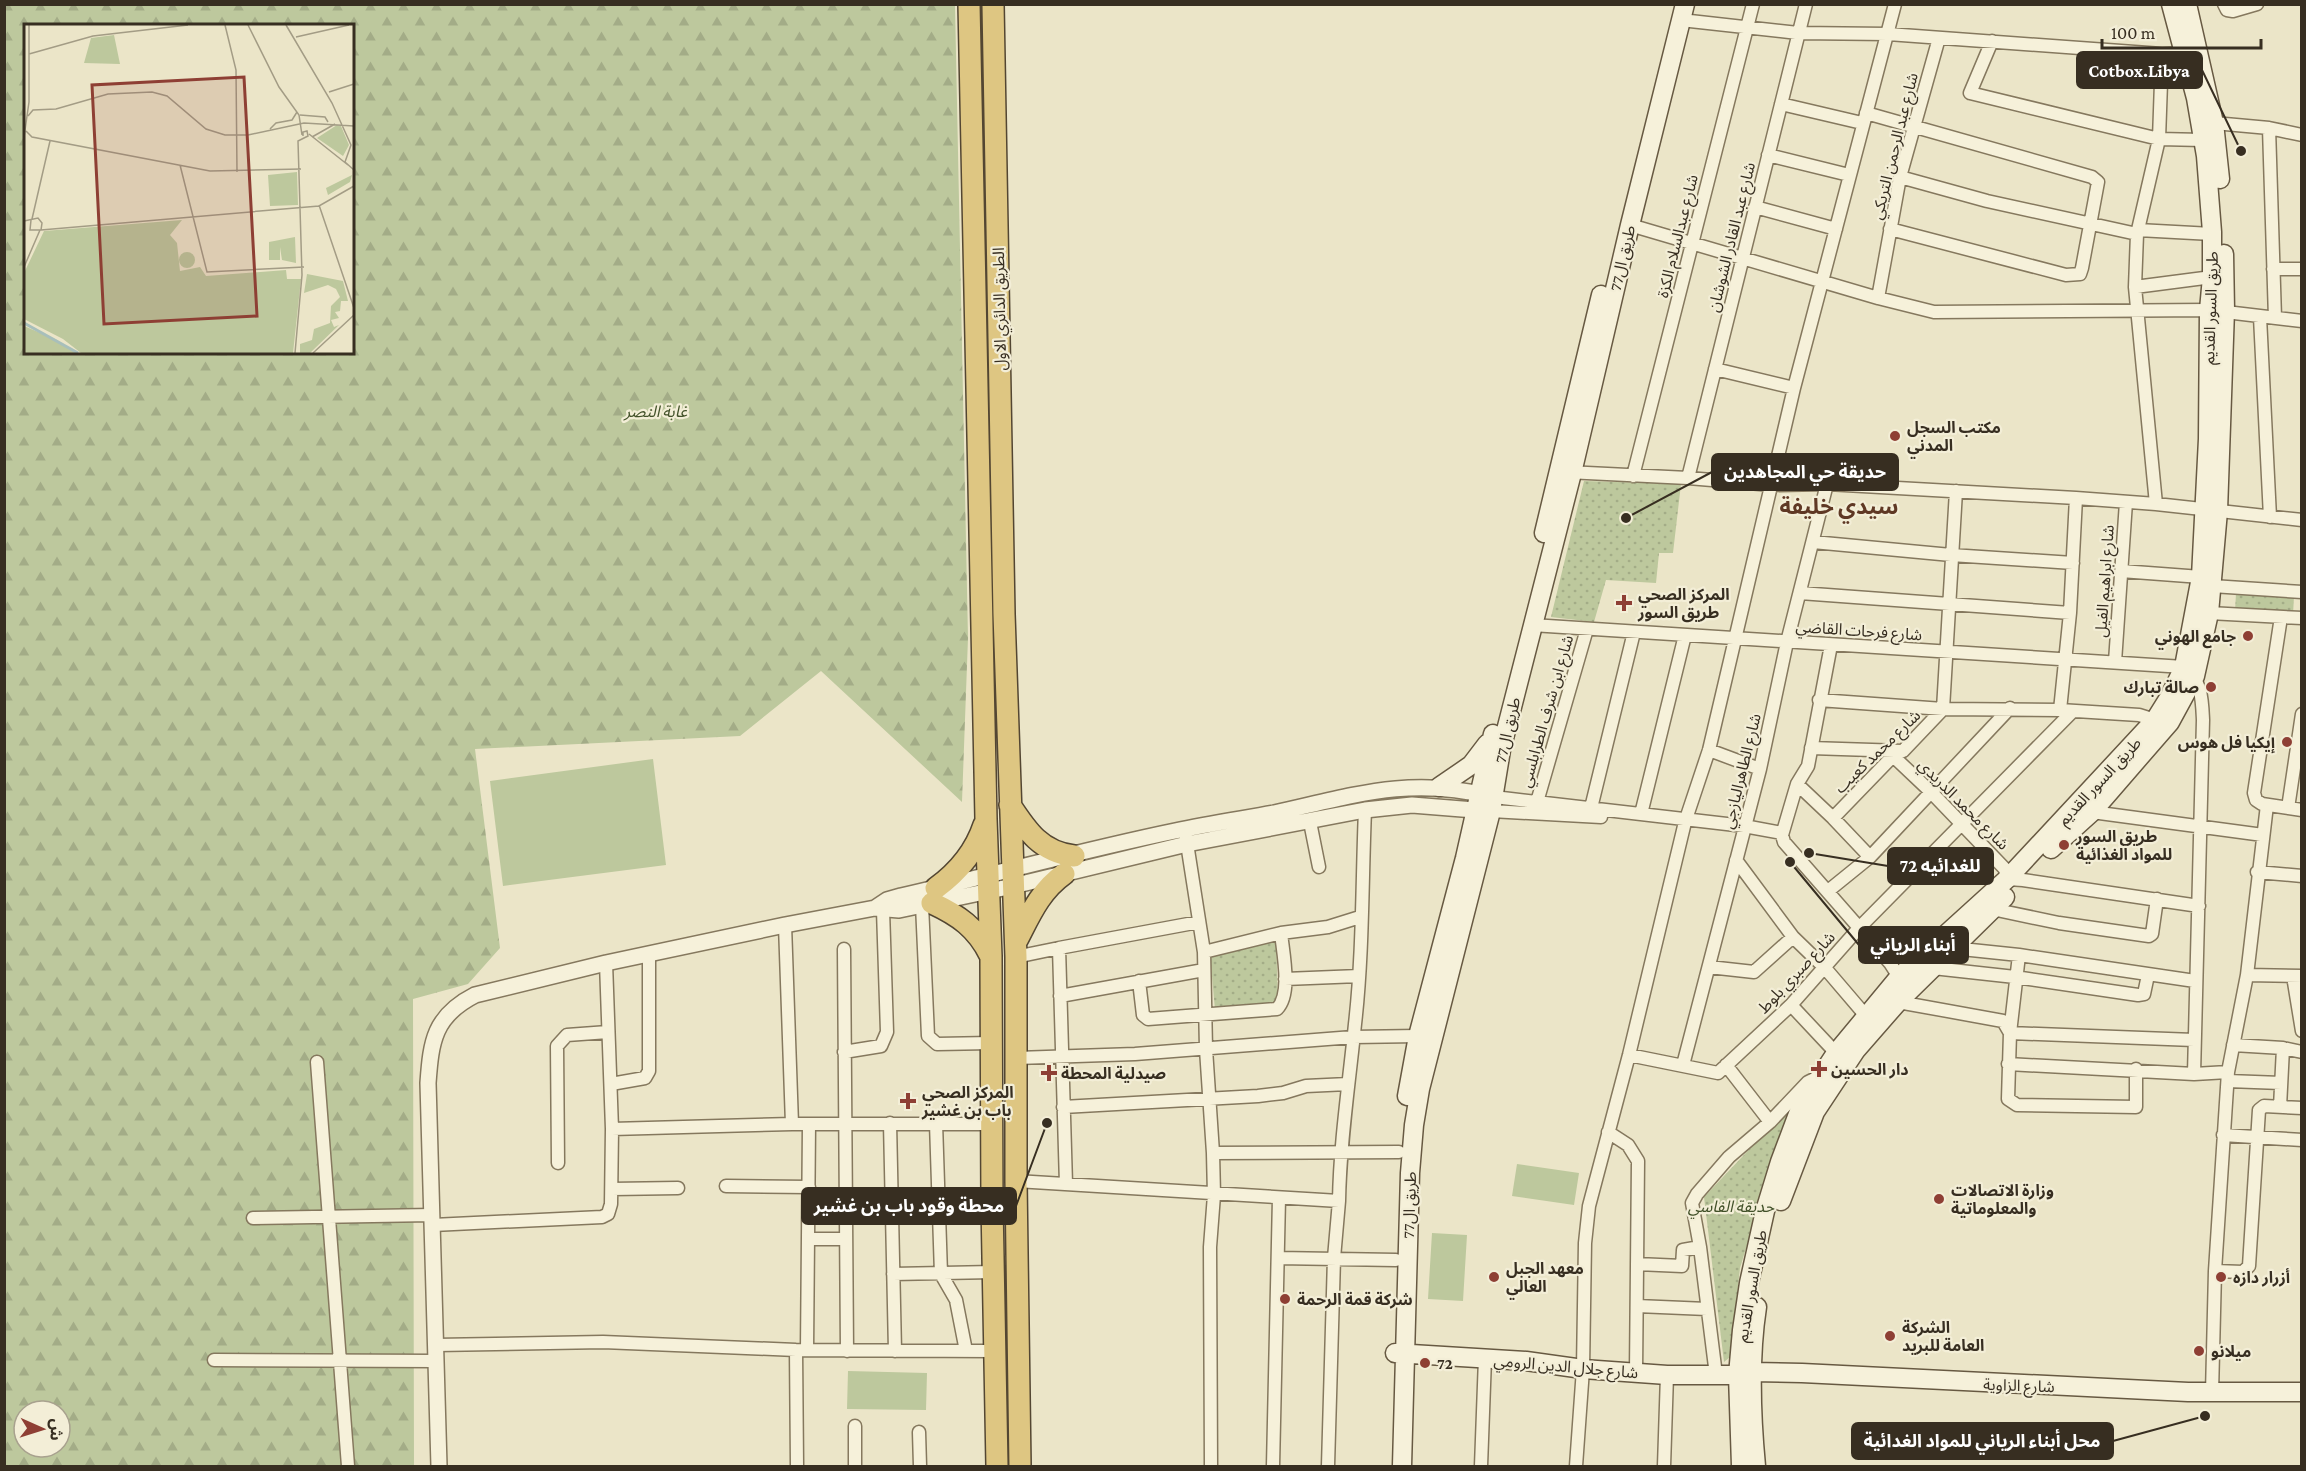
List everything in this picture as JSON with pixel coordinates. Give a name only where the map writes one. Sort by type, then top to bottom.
[{"type":"highway","name":"الطريق الدائري الاول","points":[[969,4],[974,315],[991,956],[997,1467]]},
{"type":"highway","name":"الطريق الدائري الاول","points":[[993,4],[1004,614],[1016,950],[1020,1467]]},
{"type":"highway","points":[[1010,805],[1039,843],[1055,852],[1069,865],[1037,901],[1016,950]]},
{"type":"highway","points":[[986,819],[971,853],[930,898],[974,929],[991,956]]},
{"type":"main road","name":"طريق السور القديم","points":[[1793,1147],[1833,1082],[1856,1050],[1898,1002],[1992,909],[2015,879],[2156,720],[2170,696],[2190,671],[2207,581],[2212,511],[2217,310],[2223,224],[2214,123],[2171,4]]},
{"type":"main road","name":"طريق السور القديم","points":[[2187,4],[2190,53],[2203,140],[2212,234],[2212,277],[2217,310]]},
{"type":"main road","name":"طريق ال77","points":[[1402,1467],[1400,1354],[1410,1173],[1420,1089],[1485,803],[1501,750],[1532,625],[1656,92],[1680,10]]},
{"type":"main road","name":"طريق ال77","points":[[1566,472],[1630,225],[1656,92]]},
{"type":"main road","points":[[1390,1467],[1400,1354],[1396,1260],[1399,1152],[1418,1036],[1485,803],[1492,738],[1566,472]]},
{"type":"main road","name":"طريق السور القديم","points":[[1741,1467],[1745,1374],[1770,1237],[1784,1189],[1801,1106],[1836,1053],[1899,977],[2092,812],[2170,723],[2209,613],[2207,581]]},
{"type":"main road","points":[[1439,787],[1471,765],[1492,738]]},
{"type":"main road","name":"شارع جلال الدين الرومي","points":[[1400,1354],[1526,1360],[1583,1369],[1666,1375],[1745,1374]]},
{"type":"main road","name":"طريق السور القديم","points":[[1745,1374],[1752,1402],[1756,1467]]},
{"type":"main road","name":"شارع الزاوية","points":[[1745,1374],[2212,1393],[2301,1392]]},
{"type":"street","name":"شارع عبدالسلام الكزة","points":[[1633,476],[1754,4]]},
{"type":"street","name":"شارع عبد القادر الشوشان","points":[[1688,478],[1806,4]]},
{"type":"street","points":[[1576,1467],[1583,1369],[1586,1221],[1687,820],[1709,750],[1794,388],[1895,4]]},
{"type":"street","points":[[2224,4],[2227,10],[2233,11],[2257,4]]},
{"type":"street","points":[[1680,10],[1748,27],[1798,33],[1888,34],[2162,54],[2190,53]]},
{"type":"street","name":"شارع عبد الرحمن التريكي","points":[[1878,298],[1900,177],[1939,38]]},
{"type":"street","points":[[1992,41],[1970,93],[2159,139],[2203,140]]},
{"type":"street","points":[[2156,504],[2135,287],[2138,232],[2159,139],[2162,54]]},
{"type":"street","points":[[1781,104],[1915,127],[2092,177],[2098,182],[2082,268],[2076,275],[1890,229]]},
{"type":"street","points":[[2214,123],[2269,128],[2301,135]]},
{"type":"street","points":[[2269,128],[2275,318]]},
{"type":"street","points":[[1768,155],[1849,175]]},
{"type":"street","points":[[1900,177],[1987,201],[2090,225],[2138,232],[2212,234]]},
{"type":"street","points":[[1755,207],[1836,229]]},
{"type":"street","points":[[1630,225],[1878,298],[1934,312],[2217,310],[2301,321]]},
{"type":"street","points":[[2273,269],[2301,269]]},
{"type":"street","points":[[2135,287],[2212,277]]},
{"type":"street","points":[[2260,317],[2270,517]]},
{"type":"street","points":[[1715,369],[1794,388]]},
{"type":"street","points":[[1566,472],[1772,485],[1827,484],[2076,498],[2156,504],[2301,520]]},
{"type":"street","name":"شارع الطاهراليازجي","points":[[1683,1065],[1760,769],[1787,642],[1827,484]]},
{"type":"street","name":"شارع محمد كعيب","points":[[1833,818],[1943,709],[1956,491]]},
{"type":"street","points":[[2066,711],[2066,659],[2076,498]]},
{"type":"street","name":"شارع ابراهيم الفيل","points":[[2115,662],[2126,502]]},
{"type":"street","points":[[1813,542],[1951,555],[2073,563]]},
{"type":"street","points":[[2121,571],[2301,592]]},
{"type":"street","points":[[1800,594],[2070,613]]},
{"type":"street","points":[[2209,613],[2301,618]]},
{"type":"street","points":[[2281,617],[2254,793],[2256,800],[2267,805],[2301,810]]},
{"type":"street","name":"شارع فرحات القاضي","points":[[1532,625],[2115,662],[2190,671]]},
{"type":"street","name":"شارع ابن شرف الطرابلسي","points":[[1537,802],[1587,629]]},
{"type":"street","points":[[1592,808],[1634,632]]},
{"type":"street","points":[[1641,814],[1685,635]]},
{"type":"street","points":[[1831,645],[1808,766],[1797,784],[1782,833],[1784,842],[1899,977]]},
{"type":"street","points":[[2190,671],[2201,696],[2203,720],[2194,1074]]},
{"type":"street","points":[[1820,700],[1943,709],[2010,708],[2139,715],[2156,720]]},
{"type":"street","points":[[1828,891],[1870,857],[2010,708]]},
{"type":"street","name":"شارع صبري بلوط","points":[[1722,1069],[1791,1005],[1859,928],[1962,824],[2066,711]]},
{"type":"street","points":[[2288,808],[2301,714]]},
{"type":"street","name":"شارع محمد الدريدي","points":[[1811,748],[1898,754],[1931,792],[2015,879]]},
{"type":"street","points":[[1709,750],[1760,769]]},
{"type":"street","points":[[1797,784],[1870,857]]},
{"type":"street","points":[[439,1467],[428,1083],[430,1048],[440,1024],[460,1002],[475,995],[606,963],[785,925],[879,909],[899,910],[930,898],[988,883],[1186,837],[1368,791],[1421,786],[1439,787],[1485,803],[1706,821],[1782,833]]},
{"type":"street","points":[[1186,837],[1310,822],[1365,810],[1485,803],[1537,802],[1687,820]]},
{"type":"street","points":[[2212,1393],[2215,1271],[2228,1076],[2247,975],[2257,872],[2267,805]]},
{"type":"street","points":[[1328,1467],[1334,1258],[1340,1152],[1359,976],[1365,810]]},
{"type":"street","points":[[2092,812],[2263,835]]},
{"type":"street","points":[[1310,822],[1319,867]]},
{"type":"street","points":[[1186,837],[1204,952],[1206,1049],[1214,1153],[1210,1247],[1211,1467]]},
{"type":"street","points":[[1736,861],[1793,938],[1825,968],[1866,1016]]},
{"type":"street","points":[[2257,872],[2301,876]]},
{"type":"street","points":[[2015,879],[2199,906]]},
{"type":"street","points":[[879,909],[894,898],[930,898]]},
{"type":"street","points":[[930,898],[928,1036],[937,1044],[991,1043]]},
{"type":"street","points":[[1992,909],[2059,923],[2149,936],[2152,934],[2157,899]]},
{"type":"street","points":[[844,1052],[880,1047],[887,1032],[879,909]]},
{"type":"street","points":[[1204,952],[1281,933],[1328,927],[1360,917]]},
{"type":"street","points":[[1016,950],[1059,948],[1200,922]]},
{"type":"street","points":[[785,925],[792,1124]]},
{"type":"street","points":[[1139,981],[1144,1018],[1206,1016],[1277,1009],[1283,1000],[1285,979],[1281,933]]},
{"type":"street","points":[[1709,967],[1754,972],[1793,938]]},
{"type":"street","points":[[1059,948],[1066,1184]]},
{"type":"street","points":[[1952,948],[2019,955],[2195,981]]},
{"type":"street","points":[[844,949],[847,1351]]},
{"type":"street","points":[[610,1084],[645,1078],[649,1071],[649,954]]},
{"type":"street","points":[[2019,955],[2010,1033],[2008,1099],[2017,1105],[2136,1107],[2136,1069]]},
{"type":"street","points":[[253,1218],[329,1217],[432,1220],[602,1217],[608,1214],[612,1189],[612,1129],[606,963]]},
{"type":"street","points":[[2082,964],[2082,987]]},
{"type":"street","points":[[1933,968],[2015,977],[2142,996],[2148,975]]},
{"type":"street","points":[[1060,996],[1204,970]]},
{"type":"street","points":[[2247,975],[2297,976],[2301,1031]]},
{"type":"street","points":[[1285,979],[1359,976]]},
{"type":"street","points":[[1898,1002],[2003,1021],[2010,1033]]},
{"type":"street","points":[[1791,1005],[1836,1053]]},
{"type":"street","points":[[558,1163],[557,1046],[567,1035],[609,1032]]},
{"type":"street","points":[[2010,1033],[2194,1040]]},
{"type":"street","points":[[1017,1058],[1206,1049],[1353,1037],[1418,1036]]},
{"type":"street","points":[[2233,1045],[2283,1048],[2301,1052]]},
{"type":"street","points":[[2280,1107],[2283,1048]]},
{"type":"street","points":[[1629,1055],[1683,1065],[1722,1069],[1770,1122]]},
{"type":"street","points":[[318,1062],[348,1467]]},
{"type":"street","points":[[2008,1064],[2136,1069],[2228,1076],[2282,1083]]},
{"type":"street","points":[[1716,1375],[1701,1247],[1692,1203],[1729,1157],[1770,1122],[1804,1086],[1820,1076]]},
{"type":"street","points":[[1063,1107],[1274,1095],[1306,1086],[1348,1084]]},
{"type":"street","points":[[2215,1271],[2243,1272],[2249,1266],[2259,1110],[2264,1106],[2301,1108]]},
{"type":"street","points":[[890,1123],[895,1351]]},
{"type":"street","points":[[936,1123],[941,1274],[956,1300],[966,1351]]},
{"type":"street","points":[[612,1129],[792,1124],[992,1124]]},
{"type":"street","points":[[797,1467],[809,1239],[809,1125]]},
{"type":"street","points":[[1608,1132],[1628,1145],[1638,1161],[1636,1372]]},
{"type":"street","points":[[2223,1135],[2301,1140]]},
{"type":"street","points":[[1214,1153],[1399,1152]]},
{"type":"street","points":[[1016,1181],[1339,1201]]},
{"type":"street","points":[[726,1186],[809,1187]]},
{"type":"street","points":[[612,1189],[678,1188]]},
{"type":"street","points":[[1273,1467],[1279,1198]]},
{"type":"street","points":[[845,1204],[892,1203]]},
{"type":"street","points":[[809,1239],[846,1239]]},
{"type":"street","points":[[1637,1263],[1682,1266],[1683,1250],[1701,1247]]},
{"type":"street","points":[[1278,1258],[1396,1260]]},
{"type":"street","points":[[893,1274],[993,1272]]},
{"type":"street","points":[[1637,1306],[1707,1309]]},
{"type":"street","points":[[436,1345],[603,1342],[802,1350],[994,1351]]},
{"type":"street","points":[[1481,1467],[1485,1358]]},
{"type":"street","points":[[214,1360],[436,1361]]},
{"type":"street","points":[[1664,1467],[1666,1375]]},
{"type":"street","points":[[855,1426],[855,1467]]},
{"type":"street","points":[[919,1432],[920,1467]]},
{"type":"green space","name":"غابة النصر","points":[[5,5],[955,5],[968,638],[962,802],[821,671],[740,736],[475,749],[500,948],[468,984],[413,999],[414,1466],[5,1466]]},
{"type":"green space","points":[[1584,481],[1681,484],[1673,553],[1659,553],[1656,583],[1606,580],[1594,622],[1551,617]]},
{"type":"green space","points":[[2236,593],[2294,596],[2293,615],[2235,612]]},
{"type":"green space","points":[[653,759],[666,865],[503,886],[490,781]]},
{"type":"green space","points":[[1276,936],[1278,1002],[1215,1010],[1210,954]]},
{"type":"green space","name":"حديقة الفاسي","points":[[1802,1094],[1768,1176],[1740,1268],[1730,1357],[1724,1362],[1704,1197]]},
{"type":"green space","points":[[1517,1164],[1579,1173],[1574,1205],[1512,1196]]},
{"type":"green space","points":[[1432,1233],[1467,1235],[1463,1301],[1428,1299]]},
{"type":"green space","points":[[848,1371],[927,1373],[926,1410],[847,1409]]},
{"type":"place","name":"Cotbox.Libya","points":[[2241,151]]},
{"type":"place","name":"مكتب السجل المدني","points":[[1895,436]]},
{"type":"place","name":"حديقة حي المجاهدين","points":[[1626,518]]},
{"type":"place","name":"المركز الصحي طريق السور","points":[[1624,603]]},
{"type":"place","name":"جامع الهوني","points":[[2248,636]]},
{"type":"place","name":"صالة تبارك","points":[[2211,687]]},
{"type":"place","name":"إيكيا فل هوس","points":[[2287,742]]},
{"type":"place","name":"طريق السور للمواد الغذائية","points":[[2064,845]]},
{"type":"place","name":"72 للغدائيه","points":[[1809,853]]},
{"type":"place","name":"أبناء الرياني","points":[[1790,862]]},
{"type":"place","name":"دار الحسين","points":[[1819,1069]]},
{"type":"place","name":"صيدلية المحطة","points":[[1049,1073]]},
{"type":"place","name":"المركز الصحي باب بن غشير","points":[[908,1101]]},
{"type":"place","name":"محطة وقود باب بن غشير","points":[[1047,1123]]},
{"type":"place","name":"وزارة الاتصالات والمعلوماتية","points":[[1939,1199]]},
{"type":"place","name":"معهد الجبل العالي","points":[[1494,1277]]},
{"type":"place","name":"أزرار دازه","points":[[2221,1277]]},
{"type":"place","name":"شركة قمة الرحمة","points":[[1285,1299]]},
{"type":"place","name":"الشركة العامة للبريد","points":[[1890,1336]]},
{"type":"place","name":"ميلانو","points":[[2199,1351]]},
{"type":"place","name":"72","points":[[1425,1363]]},
{"type":"place","name":"محل أبناء الرياني للمواد الغدائية","points":[[2205,1416]]},
{"type":"district","name":"سيدي خليفة","points":[[1839,506]]}]
